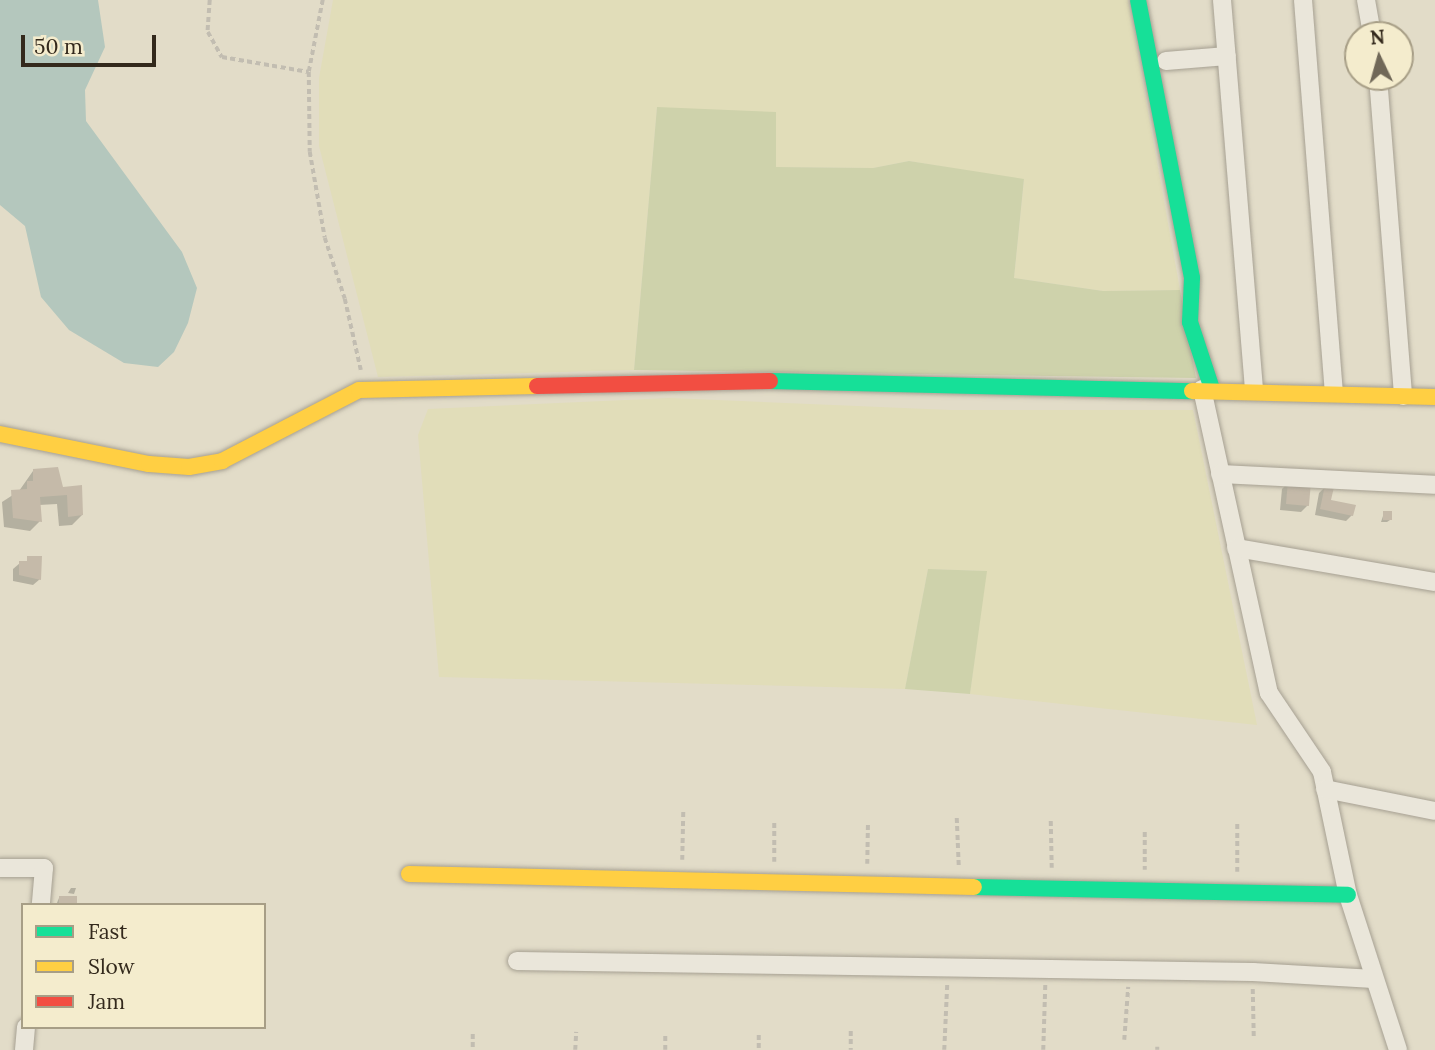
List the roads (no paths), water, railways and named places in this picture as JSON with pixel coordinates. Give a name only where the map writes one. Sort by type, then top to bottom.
[{"type":"street","points":[[1138,0],[1192,278],[1190,322],[1207,389],[1220,474],[1269,693],[1322,772],[1348,895],[1398,1050]]},
{"type":"street","points":[[1222,0],[1254,391]]},
{"type":"street","points":[[1303,0],[1334,393]]},
{"type":"street","points":[[1366,0],[1370,21]]},
{"type":"street","points":[[1166,61],[1227,57]]},
{"type":"street","points":[[1379,91],[1403,396]]},
{"type":"street","points":[[0,434],[149,464],[188,467],[222,461],[359,390],[773,381],[957,389],[1207,389],[1435,397]]},
{"type":"street","points":[[1220,474],[1435,485]]},
{"type":"street","points":[[1236,548],[1435,582]]},
{"type":"street","points":[[1325,789],[1435,811]]},
{"type":"street","points":[[0,868],[44,868],[41,903]]},
{"type":"street","points":[[409,874],[1348,895]]},
{"type":"street","points":[[517,961],[1253,972],[1374,979]]},
{"type":"street","points":[[24,1050],[26,1029]]}]
